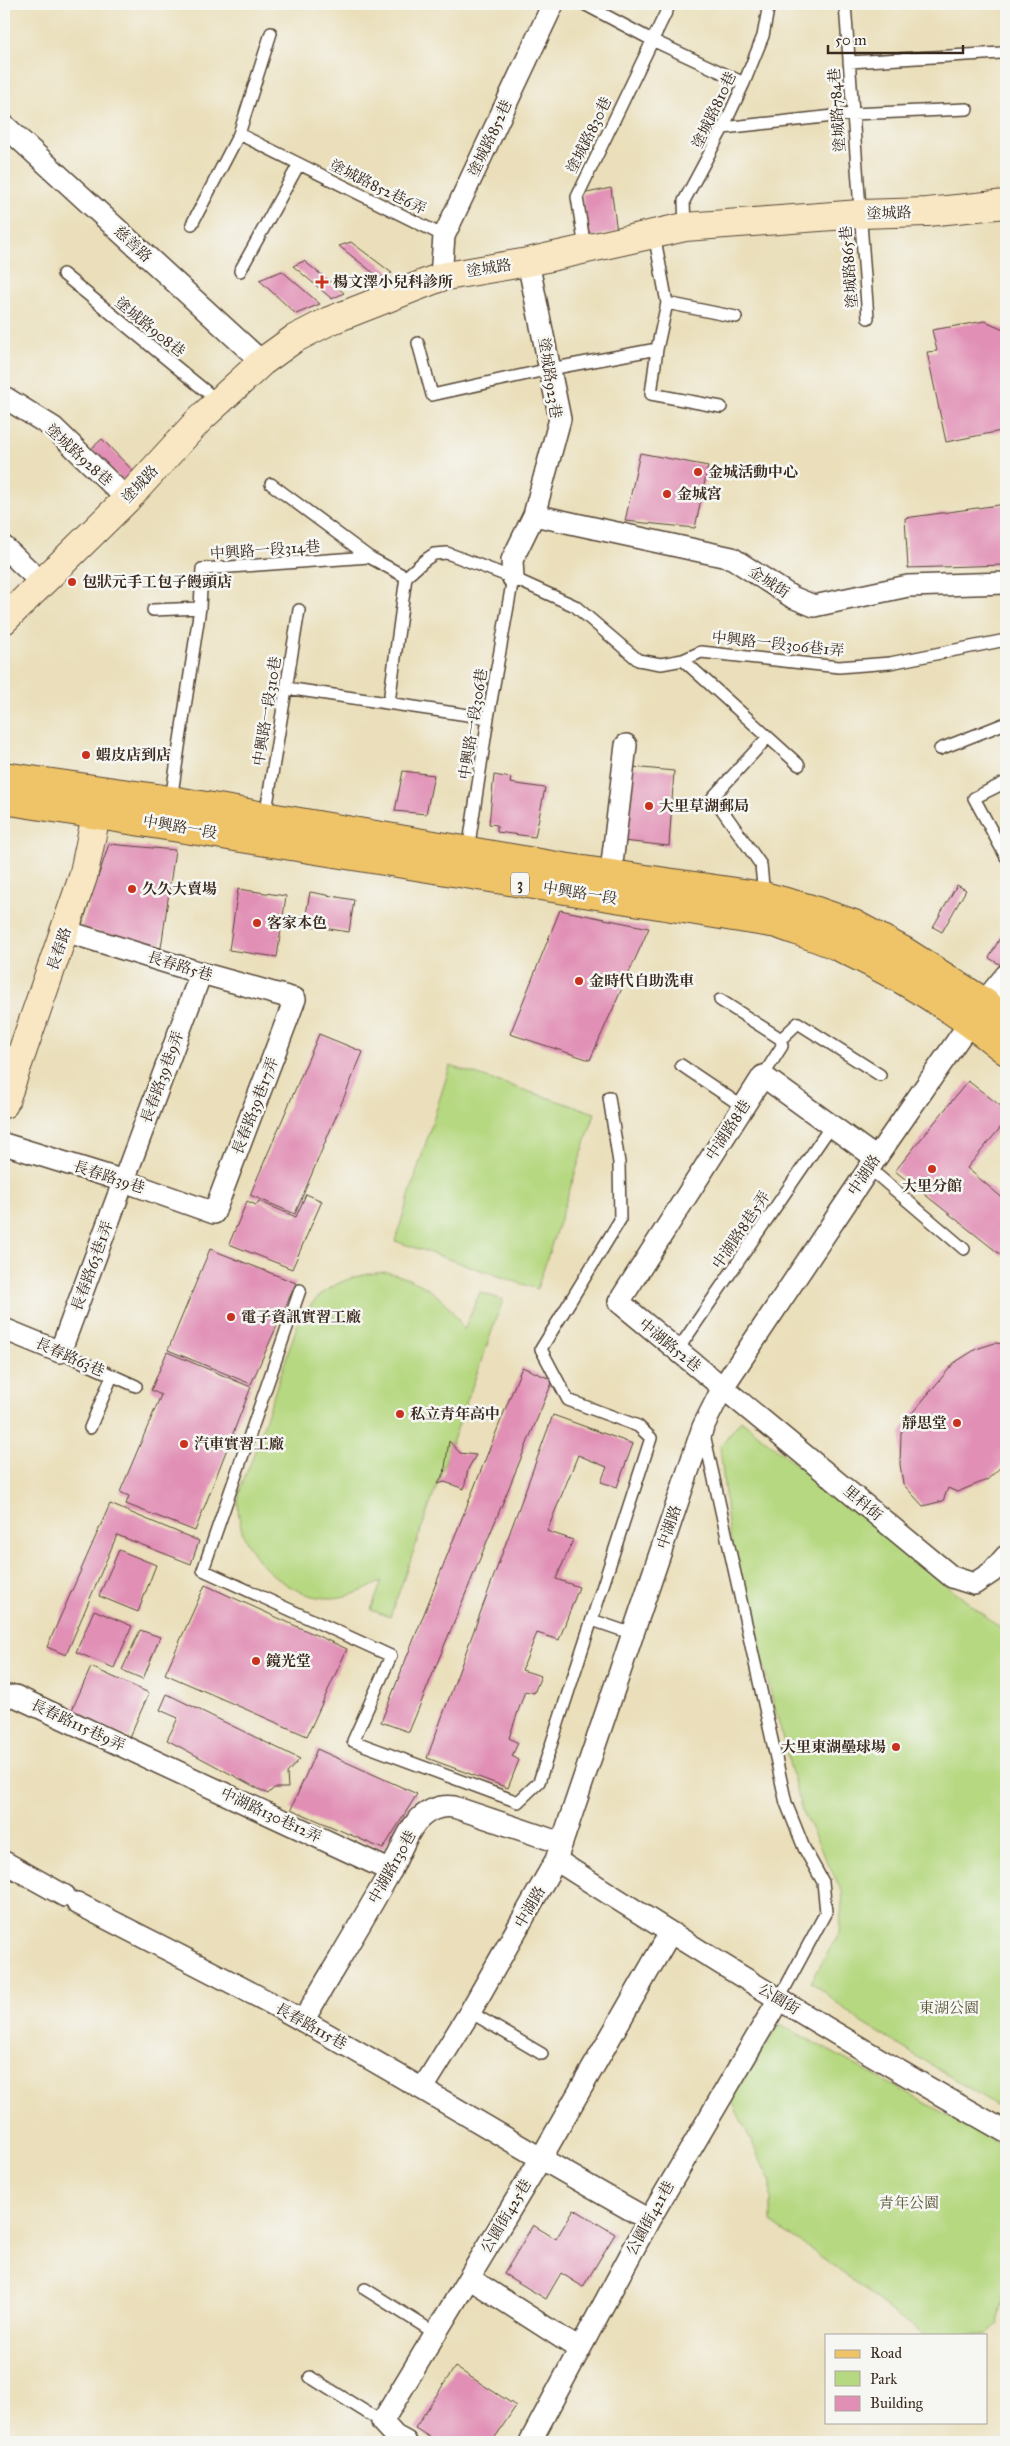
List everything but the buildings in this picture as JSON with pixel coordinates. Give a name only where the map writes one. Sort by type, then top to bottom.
[{"type":"main road","name":"中興路一段","points":[[4,776],[99,802],[610,886],[777,924],[848,952],[892,974],[978,1012],[1006,1019]]},
{"type":"main road","name":"中興路一段","points":[[4,800],[99,802],[171,800],[265,817],[466,863]]},
{"type":"main road","name":"中興路一段","points":[[610,886],[764,896],[808,908],[854,924],[904,951],[978,1012],[1006,1051]]},
{"type":"street","name":"塗城路852巷","points":[[441,277],[444,236],[553,4]]},
{"type":"street","name":"慈善路","points":[[4,125],[262,362]]},
{"type":"street","name":"塗城路","points":[[4,620],[127,499],[200,419],[262,362],[294,340],[329,320],[441,277],[528,262],[685,227],[860,214],[927,212],[1006,204]]},
{"type":"street","name":"塗城路923巷","points":[[513,578],[512,560],[534,515],[560,419],[528,262]]},
{"type":"street","name":"塗城路928巷","points":[[4,397],[54,428],[127,499]]},
{"type":"street","name":"金城街","points":[[534,515],[732,558],[792,597],[814,606],[908,586],[1006,584]]},
{"type":"street","points":[[4,547],[41,582]]},
{"type":"street","points":[[610,886],[626,744]]},
{"type":"street","name":"長春路","points":[[4,1104],[83,877],[99,802]]},
{"type":"street","name":"長春路5巷","points":[[65,931],[201,973],[295,999]]},
{"type":"street","name":"長春路39巷9弄","points":[[124,1181],[201,973]]},
{"type":"street","name":"中湖路","points":[[423,2088],[470,2012],[559,1851],[703,1427],[722,1387],[872,1163],[978,1012],[1006,976]]},
{"type":"street","name":"長春路39巷17弄","points":[[214,1213],[295,999]]},
{"type":"street","points":[[763,1076],[831,1126],[872,1163]]},
{"type":"street","name":"中湖路8巷","points":[[619,1302],[763,1076]]},
{"type":"street","name":"長春路39巷","points":[[4,1144],[124,1181],[214,1213]]},
{"type":"street","name":"長春路63巷1弄","points":[[60,1352],[124,1181]]},
{"type":"street","name":"中湖路52巷","points":[[619,1302],[722,1387]]},
{"type":"street","name":"長春路63巷","points":[[4,1329],[60,1352]]},
{"type":"street","name":"里科街","points":[[722,1387],[952,1577],[974,1584],[992,1572],[1006,1556]]},
{"type":"street","name":"長春路115巷9弄","points":[[4,1697],[15,1696],[151,1759]]},
{"type":"street","name":"中湖路130巷12弄","points":[[151,1759],[391,1871]]},
{"type":"street","name":"中湖路130巷","points":[[303,2021],[391,1871],[416,1823],[436,1807],[444,1805],[559,1851]]},
{"type":"street","name":"公園街","points":[[559,1851],[670,1933],[1006,2132]]},
{"type":"street","name":"長春路115巷","points":[[4,1862],[71,1900],[303,2021],[423,2088],[540,2160],[649,2220]]},
{"type":"street","name":"公園街425巷","points":[[382,2422],[540,2160],[670,1933]]},
{"type":"street","name":"公園街421巷","points":[[530,2442],[649,2220],[779,1999]]},
{"type":"street","points":[[469,2278],[579,2349]]},
{"type":"street","points":[[382,2422],[406,2442]]},
{"type":"lane","points":[[584,4],[652,40],[744,83]]},
{"type":"lane","name":"塗城路830巷","points":[[586,248],[576,197],[670,4]]},
{"type":"lane","name":"塗城路810巷","points":[[685,227],[684,201],[723,128],[744,83],[763,36],[769,4]]},
{"type":"lane","name":"塗城路784巷","points":[[845,4],[860,214]]},
{"type":"lane","points":[[192,224],[239,134],[272,33]]},
{"type":"lane","points":[[849,62],[1001,53]]},
{"type":"lane","points":[[723,128],[852,114],[967,109]]},
{"type":"lane","name":"塗城路852巷6弄","points":[[239,134],[444,236]]},
{"type":"lane","points":[[240,271],[298,164]]},
{"type":"lane","name":"塗城路865巷","points":[[860,214],[868,318]]},
{"type":"lane","points":[[654,234],[667,304],[657,349],[651,394],[721,407]]},
{"type":"lane","name":"塗城路908巷","points":[[63,274],[219,402]]},
{"type":"lane","points":[[667,304],[736,317]]},
{"type":"lane","points":[[418,343],[432,396],[550,369],[657,349]]},
{"type":"lane","name":"中興路一段314巷","points":[[271,484],[369,557],[406,577]]},
{"type":"lane","name":"中興路一段306巷1弄","points":[[406,577],[424,560],[434,554],[447,554],[513,578],[575,606],[638,660],[661,664],[684,660],[701,652],[839,667],[890,663],[1006,640]]},
{"type":"lane","name":"中興路一段314巷","points":[[171,800],[200,608],[202,569],[369,557]]},
{"type":"lane","points":[[388,702],[406,577]]},
{"type":"lane","name":"中興路一段306巷","points":[[466,863],[488,718],[513,578]]},
{"type":"lane","points":[[154,610],[200,608]]},
{"type":"lane","name":"中興路一段310巷","points":[[265,817],[299,610]]},
{"type":"lane","points":[[684,660],[799,765]]},
{"type":"lane","points":[[286,688],[488,718]]},
{"type":"lane","points":[[940,749],[1006,723]]},
{"type":"lane","points":[[764,896],[761,865],[713,797],[768,737]]},
{"type":"lane","points":[[1006,782],[974,798],[1006,857]]},
{"type":"lane","points":[[720,1000],[781,1039],[782,1046],[763,1076]]},
{"type":"lane","points":[[781,1039],[798,1023],[880,1076]]},
{"type":"lane","points":[[681,1065],[743,1107]]},
{"type":"lane","points":[[300,1290],[203,1570],[391,1656],[353,1742],[518,1802],[539,1782],[651,1438],[638,1426],[568,1400],[541,1349],[620,1220],[619,1163],[609,1097]]},
{"type":"lane","name":"中湖路8巷5弄","points":[[677,1351],[831,1126]]},
{"type":"lane","points":[[872,1163],[964,1249]]},
{"type":"lane","name":"長春路63巷","points":[[60,1352],[136,1386]]},
{"type":"lane","points":[[90,1428],[112,1376]]},
{"type":"lane","points":[[703,1427],[786,1803],[804,1848],[823,1882],[826,1912],[779,1999]]},
{"type":"lane","points":[[592,1620],[633,1634]]},
{"type":"lane","points":[[470,2012],[542,2054]]},
{"type":"lane","points":[[364,2289],[435,2332]]},
{"type":"lane","points":[[310,2377],[382,2422]]},
{"type":"green space","points":[[450,1066],[595,1113],[537,1289],[395,1241]]},
{"type":"green space","points":[[386,1272],[411,1280],[432,1292],[449,1308],[464,1330],[480,1292],[503,1300],[390,1617],[371,1610],[382,1581],[357,1593],[334,1598],[322,1598],[298,1591],[276,1577],[266,1569],[251,1550],[241,1529],[238,1504],[241,1486],[253,1457],[299,1320],[317,1299],[337,1284],[359,1276]]},
{"type":"green space","name":"大里東湖壘球場","points":[[741,1420],[1006,1633],[1006,2111],[861,2022],[811,1982],[839,1933],[843,1894],[801,1808],[729,1533],[720,1446]]},
{"type":"green space","name":"青年公園","points":[[780,2024],[1006,2147],[1006,2285],[998,2324],[987,2334],[922,2334],[827,2261],[771,2222],[771,2183],[731,2099]]},
{"type":"place","name":"楊文澤小兒科診所","points":[[322,282]]},
{"type":"place","name":"金城活動中心","points":[[698,472]]},
{"type":"place","name":"金城宮","points":[[667,494]]},
{"type":"place","name":"包狀元手工包子饅頭店","points":[[72,582]]},
{"type":"place","name":"蝦皮店到店","points":[[86,755]]},
{"type":"place","name":"大里草湖郵局","points":[[649,806]]},
{"type":"place","name":"久久大賣場","points":[[132,889]]},
{"type":"place","name":"客家本色","points":[[257,923]]},
{"type":"place","name":"金時代自助洗車","points":[[579,981]]},
{"type":"place","name":"大里分館","points":[[932,1169]]},
{"type":"place","name":"電子資訊實習工廠","points":[[231,1317]]},
{"type":"place","name":"私立青年高中","points":[[400,1414]]},
{"type":"place","name":"靜思堂","points":[[957,1423]]},
{"type":"place","name":"汽車實習工廠","points":[[184,1444]]},
{"type":"place","name":"鏡光堂","points":[[256,1661]]},
{"type":"place","name":"大里東湖壘球場","points":[[896,1747]]},
{"type":"park label","name":"東湖公園","points":[[949,2008]]}]
